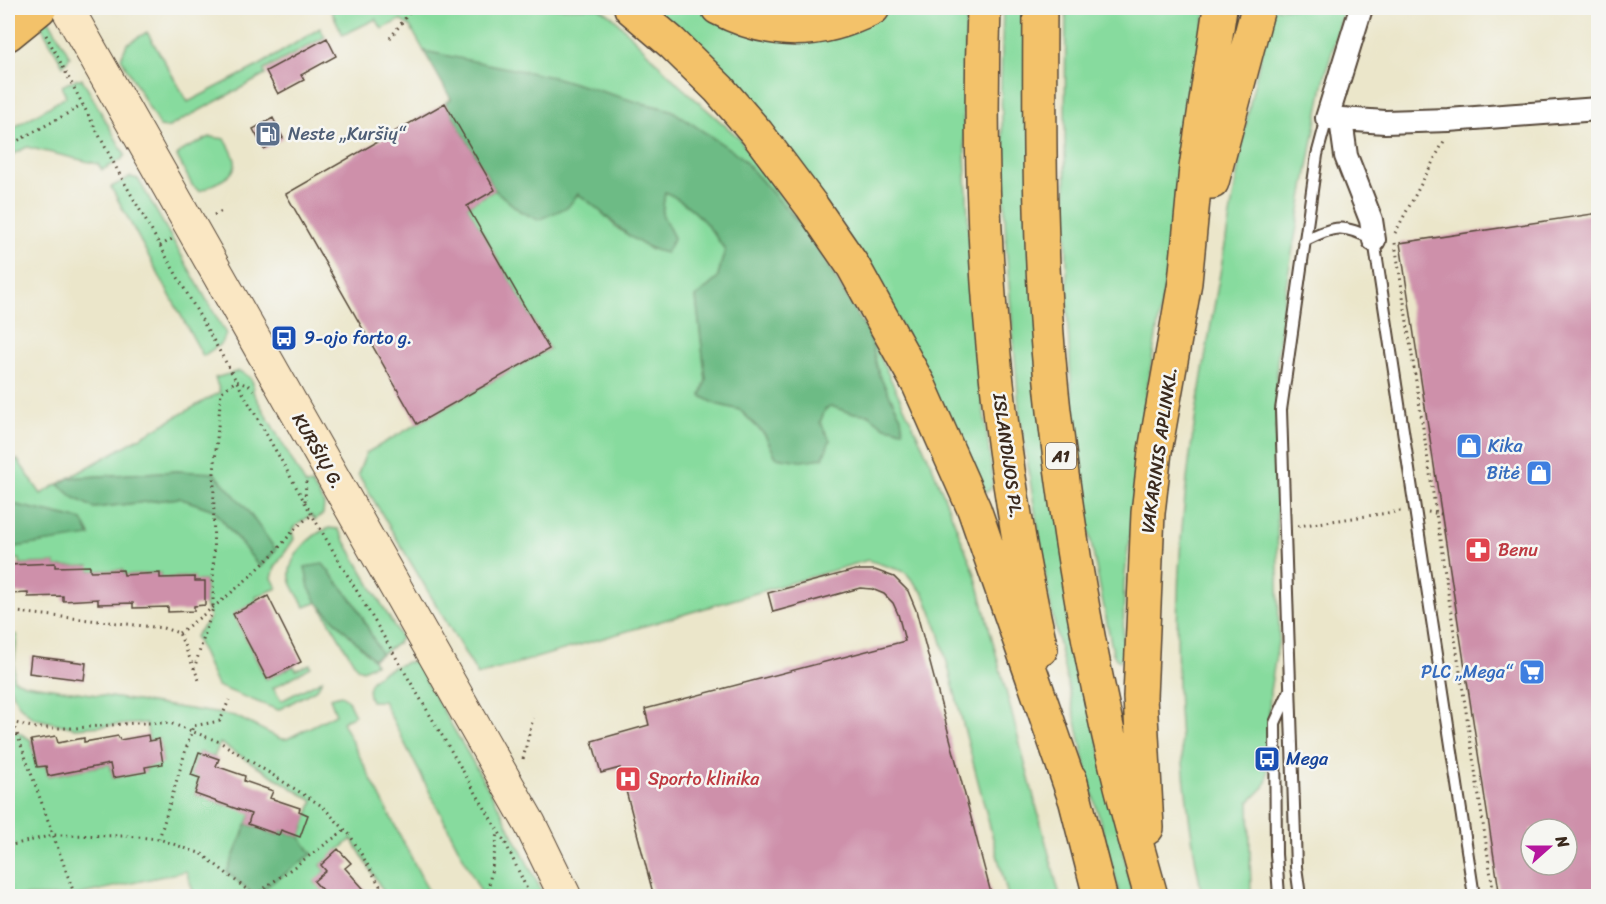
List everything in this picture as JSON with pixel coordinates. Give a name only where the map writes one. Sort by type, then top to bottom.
[{"type":"main road","name":"KURŠIŲ G.","points":[[67,8],[530,824],[565,897]]},
{"type":"main road","points":[[631,8],[672,43],[719,89],[757,133],[853,266],[919,385],[974,509],[1075,799]]},
{"type":"main road","points":[[718,8],[758,25],[784,29],[812,28],[853,18],[873,8]]},
{"type":"main road","name":"ISLANDIJOS PL.","points":[[984,8],[980,95],[988,274],[996,377],[1007,463],[1033,614],[1100,897]]},
{"type":"main road","name":"A1","points":[[1040,8],[1040,186],[1046,317],[1054,411],[1094,662],[1118,773],[1151,897]]},
{"type":"main road","name":"VAKARINIS APLINKL.","points":[[1151,897],[1140,697],[1148,513],[1155,451],[1185,282],[1196,168],[1220,8]]},
{"type":"main road","points":[[1185,282],[1258,8]]},
{"type":"main road","points":[[8,34],[37,10]]},
{"type":"street","points":[[1361,8],[1334,119],[1371,220],[1374,240]]},
{"type":"street","points":[[1334,119],[1385,122],[1448,120],[1599,109]]},
{"type":"lane","points":[[1300,897],[1296,867],[1281,410],[1317,155],[1334,119]]},
{"type":"lane","points":[[1304,241],[1323,231],[1339,227],[1359,232],[1374,240],[1474,897]]},
{"type":"lane","points":[[1280,897],[1276,854],[1275,723],[1291,686]]},
{"type":"path","points":[[390,38],[413,8]]},
{"type":"path","points":[[37,10],[83,105],[312,515],[498,831],[530,897]]},
{"type":"path","points":[[8,146],[83,105]]},
{"type":"path","points":[[1448,120],[1447,135],[1394,234],[1494,897]]},
{"type":"path","points":[[194,669],[213,608],[214,473],[220,392],[237,381]]},
{"type":"path","points":[[1286,527],[1415,509],[1441,514]]},
{"type":"path","points":[[178,633],[213,608],[270,558],[297,525],[312,515]]},
{"type":"path","points":[[8,611],[163,628],[178,633],[199,680]]},
{"type":"path","points":[[159,839],[193,726],[220,721],[229,700]]},
{"type":"path","points":[[9,724],[36,728],[75,728],[135,723],[170,723],[220,742],[322,806],[345,830],[386,897]]},
{"type":"path","points":[[9,724],[16,731],[75,897]]},
{"type":"path","points":[[8,893],[9,845],[53,835],[159,839],[202,854],[255,896],[345,830]]},
{"type":"path","points":[[487,897],[498,831]]},
{"type":"green space","points":[[330,8],[599,8],[612,16],[678,84],[738,137],[811,237],[740,156],[671,110],[424,51],[410,26],[400,20],[382,29],[376,19],[343,35]]},
{"type":"green space","points":[[645,8],[702,8],[751,30],[858,26],[891,8],[967,8],[963,110],[969,239],[980,383],[993,480],[991,489],[986,492],[979,489],[898,320]]},
{"type":"green space","points":[[1003,8],[1029,8],[1095,725],[1133,896],[1120,896],[1089,780],[1051,609],[1020,418],[1006,247],[1001,88]]},
{"type":"green space","points":[[1066,8],[1206,8],[1171,247],[1145,401],[1124,584],[1123,654],[1120,661],[1113,653],[1087,522],[1073,417],[1068,327],[1065,141]]},
{"type":"green space","points":[[1274,8],[1344,8],[1324,80],[1284,297],[1277,363],[1279,637],[1270,691],[1267,779],[1264,787],[1249,802],[1251,896],[1202,896],[1182,755],[1177,660],[1179,564],[1186,484],[1206,354],[1251,100]]},
{"type":"green space","points":[[48,18],[70,57],[63,66],[40,24]]},
{"type":"green space","points":[[320,28],[325,37],[264,70],[265,75],[167,128],[160,127],[121,58],[127,44],[147,32],[188,102],[260,65]]},
{"type":"green space","points":[[424,51],[557,78],[671,110],[740,156],[811,237],[869,334],[879,375],[901,417],[903,430],[885,427],[868,414],[851,413],[831,406],[825,410],[820,422],[830,440],[823,458],[801,461],[776,457],[765,435],[740,410],[716,404],[701,396],[706,380],[696,297],[717,279],[725,250],[713,232],[692,209],[665,192],[662,214],[674,238],[666,253],[641,244],[578,194],[568,207],[538,220],[520,211],[495,190],[445,103],[451,99]]},
{"type":"green space","points":[[76,79],[82,79],[125,155],[121,160],[102,170],[98,164],[27,147],[8,157],[8,131],[66,97],[62,86]]},
{"type":"green space","points":[[210,137],[225,139],[232,151],[235,167],[229,176],[199,191],[192,185],[177,156],[181,151]]},
{"type":"green space","points":[[130,177],[138,179],[226,334],[222,343],[203,356],[111,187]]},
{"type":"green space","points":[[495,190],[520,211],[578,193],[596,206],[617,228],[651,250],[674,238],[662,214],[665,191],[692,209],[725,250],[717,279],[696,297],[706,380],[701,396],[716,404],[740,410],[765,435],[776,457],[830,440],[820,422],[825,410],[831,406],[851,413],[869,414],[885,427],[901,417],[879,375],[869,334],[930,461],[975,574],[1060,896],[1008,896],[939,632],[924,594],[905,572],[868,560],[478,675],[358,474],[366,453],[549,349],[467,206]]},
{"type":"green space","points":[[239,371],[251,379],[253,392],[306,485],[312,484],[324,504],[323,514],[315,520],[311,515],[292,531],[294,539],[275,567],[272,578],[277,588],[256,597],[257,602],[234,614],[266,679],[294,666],[296,670],[310,664],[311,667],[273,688],[281,701],[322,680],[317,689],[278,710],[217,686],[195,636],[210,618],[205,605],[205,581],[195,581],[194,577],[160,578],[160,573],[124,575],[123,570],[90,571],[89,566],[55,567],[55,563],[20,564],[20,559],[8,560],[8,548],[90,535],[82,520],[8,503],[8,464],[17,459],[41,494],[58,484],[73,497],[94,508],[179,498],[214,510],[259,566],[270,557],[178,471],[69,478],[220,392],[215,378]]},
{"type":"green space","points":[[178,471],[214,473],[245,507],[276,550],[260,567],[214,510],[179,498],[94,508],[73,497],[59,484],[69,478]]},
{"type":"green space","points":[[8,503],[82,520],[90,536],[8,548]]},
{"type":"green space","points":[[329,528],[338,529],[401,638],[397,644],[381,654],[356,605],[323,565],[305,567],[317,602],[305,607],[291,582],[291,565],[295,556],[314,536]]},
{"type":"green space","points":[[323,564],[356,605],[381,654],[373,659],[317,602],[309,588],[305,567]]},
{"type":"green space","points":[[320,605],[373,659],[375,664],[363,670],[357,668]]},
{"type":"green space","points":[[8,633],[17,635],[13,679],[25,684],[235,716],[281,739],[287,739],[336,714],[330,698],[341,695],[347,699],[355,715],[342,722],[431,896],[386,896],[352,839],[321,865],[326,871],[315,882],[328,896],[195,896],[186,871],[73,896],[8,896],[8,736],[16,731],[31,740],[37,767],[46,766],[48,776],[110,764],[113,778],[146,771],[145,767],[163,763],[159,739],[149,741],[146,723],[75,728],[33,718],[19,705],[8,684]],"holes":[[[220,743],[313,801],[300,837],[312,854],[227,872],[253,809],[225,805],[195,794],[200,778],[191,775],[199,752],[214,757]]]},
{"type":"green space","points":[[408,662],[415,662],[500,809],[544,896],[483,896],[383,701],[371,701],[368,693],[369,686],[378,675]]},
{"type":"green space","points":[[247,824],[278,835],[281,830],[300,837],[312,854],[255,895],[227,872]]},
{"type":"building","points":[[327,38],[336,56],[301,75],[304,80],[278,94],[266,71]]},
{"type":"building","points":[[445,103],[495,190],[467,206],[549,349],[417,424],[286,194]]},
{"type":"building","points":[[273,118],[283,138],[264,149],[253,129]]},
{"type":"building","name":"PLC „Mega“","points":[[1599,213],[1599,897],[1500,897],[1400,243]]},
{"type":"building","points":[[55,563],[55,567],[90,566],[90,571],[123,570],[124,575],[160,573],[160,578],[195,577],[195,581],[205,581],[205,605],[194,606],[194,611],[168,612],[168,607],[133,608],[133,603],[98,604],[98,599],[63,601],[63,596],[28,597],[28,593],[8,594],[8,565]]},
{"type":"building","points":[[855,570],[875,570],[894,577],[908,591],[916,610],[992,897],[654,897],[620,768],[601,773],[592,741],[649,725],[645,709],[905,641],[893,603],[884,594],[872,589],[860,588],[773,612],[768,593]]},
{"type":"building","points":[[268,596],[301,662],[267,679],[233,614]]},
{"type":"building","points":[[31,656],[86,663],[84,680],[29,673]]},
{"type":"building","points":[[148,735],[149,741],[159,739],[163,764],[145,767],[146,772],[113,778],[110,764],[48,776],[46,766],[37,767],[31,740],[56,736],[58,743],[84,738],[84,742],[118,736],[120,740]]},
{"type":"building","points":[[199,752],[219,759],[216,766],[245,776],[244,781],[273,791],[270,798],[300,808],[299,811],[308,815],[300,837],[281,830],[279,835],[248,824],[251,814],[195,794],[200,778],[191,775]]},
{"type":"building","points":[[338,849],[351,863],[345,868],[371,897],[328,897],[314,881],[326,871],[321,865]]},
{"type":"place","name":"Neste „Kuršių“","points":[[268,134]]},
{"type":"place","name":"9-ojo forto g.","points":[[284,338]]},
{"type":"place","name":"Kika","points":[[1469,446]]},
{"type":"place","name":"Bitė","points":[[1539,473]]},
{"type":"place","name":"Benu","points":[[1478,550]]},
{"type":"place","name":"PLC „Mega“","points":[[1532,672]]},
{"type":"place","name":"Mega","points":[[1267,759]]},
{"type":"place","name":"Sporto klinika","points":[[628,779]]}]
